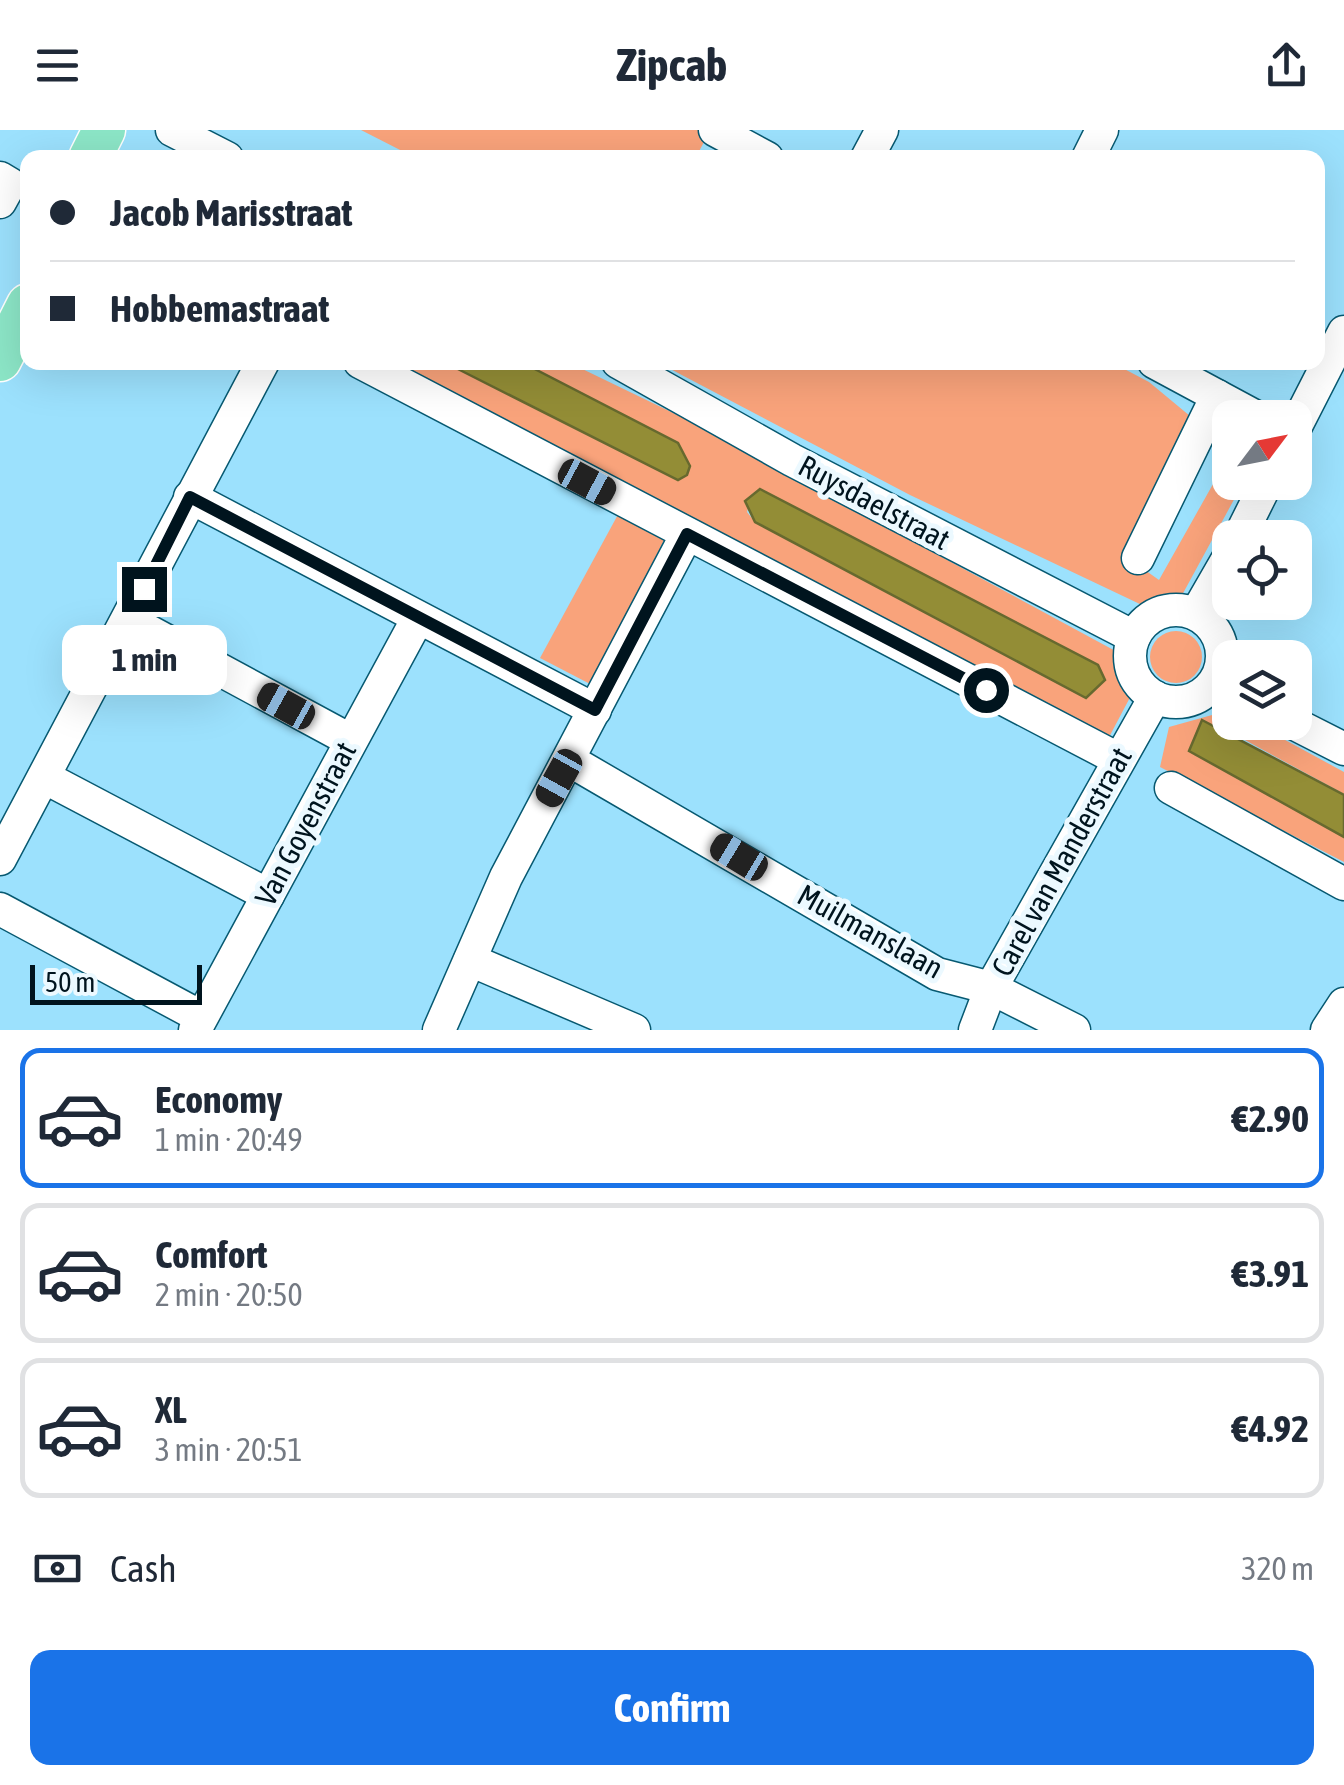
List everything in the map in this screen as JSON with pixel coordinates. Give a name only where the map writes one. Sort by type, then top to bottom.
[{"type":"main road","points":[[0,360],[20,321]]},
{"type":"street","points":[[172,130],[211,150]]},
{"type":"street","points":[[717,138],[747,150]]},
{"type":"street","points":[[0,178],[10,184],[0,202]]},
{"type":"street","points":[[1325,369],[1344,332]]},
{"type":"street","points":[[0,859],[259,370]]},
{"type":"street","points":[[375,370],[1118,758]]},
{"type":"street","name":"Ruysdaelstraat","points":[[632,370],[792,460],[1134,638]]},
{"type":"street","points":[[1169,370],[1224,400]]},
{"type":"street","points":[[1309,400],[1325,370]]},
{"type":"street","points":[[1138,558],[1217,396]]},
{"type":"street","points":[[190,497],[595,710]]},
{"type":"street","points":[[439,1030],[506,877],[687,534]]},
{"type":"street","points":[[1196,614],[1212,587]]},
{"type":"street","points":[[1212,692],[1193,700],[1168,702],[1155,697],[1136,678],[1131,664],[1134,638],[1145,622],[1160,613],[1178,610],[1196,614],[1212,627],[1218,640]]},
{"type":"street","name":"Van Goyenstraat","points":[[198,1023],[418,618]]},
{"type":"street","points":[[128,620],[350,740]]},
{"type":"street","name":"Carel van Manderstraat","points":[[975,1030],[991,988],[1155,697]]},
{"type":"street","points":[[1312,733],[1344,749]]},
{"type":"street","name":"Muilmanslaan","points":[[569,760],[937,974],[991,988],[1074,1030]]},
{"type":"street","points":[[44,777],[268,895]]},
{"type":"street","points":[[1171,788],[1344,884]]},
{"type":"street","points":[[0,910],[198,1023]]},
{"type":"street","points":[[470,960],[634,1030]]},
{"type":"street","points":[[1327,1030],[1344,1004]]},
{"type":"shaded area","points":[[361,130],[702,130],[704,142],[700,150],[400,150]]},
{"type":"shaded area","points":[[402,370],[460,370],[678,480],[687,475],[678,443],[537,370],[584,370],[694,423],[1121,654],[1135,688],[1107,741]],"holes":[[[761,489],[1097,665],[1085,698],[755,522],[747,512],[752,494]]]},
{"type":"shaded area","points":[[460,370],[537,370],[678,443],[690,466],[687,475],[678,480]]},
{"type":"shaded area","points":[[672,370],[1126,370],[1149,382],[1196,421],[1128,558],[1159,580],[1212,486],[1212,500],[1234,500],[1223,520],[1212,520],[1212,540],[1181,597],[1169,595],[1144,606],[910,495]]},
{"type":"shaded area","points":[[760,489],[1098,665],[1105,680],[1086,698],[755,522],[745,501]]},
{"type":"shaded area","points":[[621,509],[667,534],[592,685],[540,658]]},
{"type":"shaded area","points":[[1176,631],[1194,639],[1202,657],[1194,675],[1176,683],[1158,675],[1150,657],[1158,639]]},
{"type":"shaded area","points":[[1212,715],[1212,740],[1215,740],[1189,751],[1344,837],[1344,862],[1160,767],[1169,727]]},
{"type":"shaded area","points":[[1202,720],[1212,725],[1212,740],[1240,740],[1344,795],[1344,837],[1189,751]]},
{"type":"shaded area","points":[[1245,740],[1285,740],[1344,772],[1344,794]]},
{"type":"route","points":[[144,589],[190,497],[595,710],[687,534],[986,690]]}]
